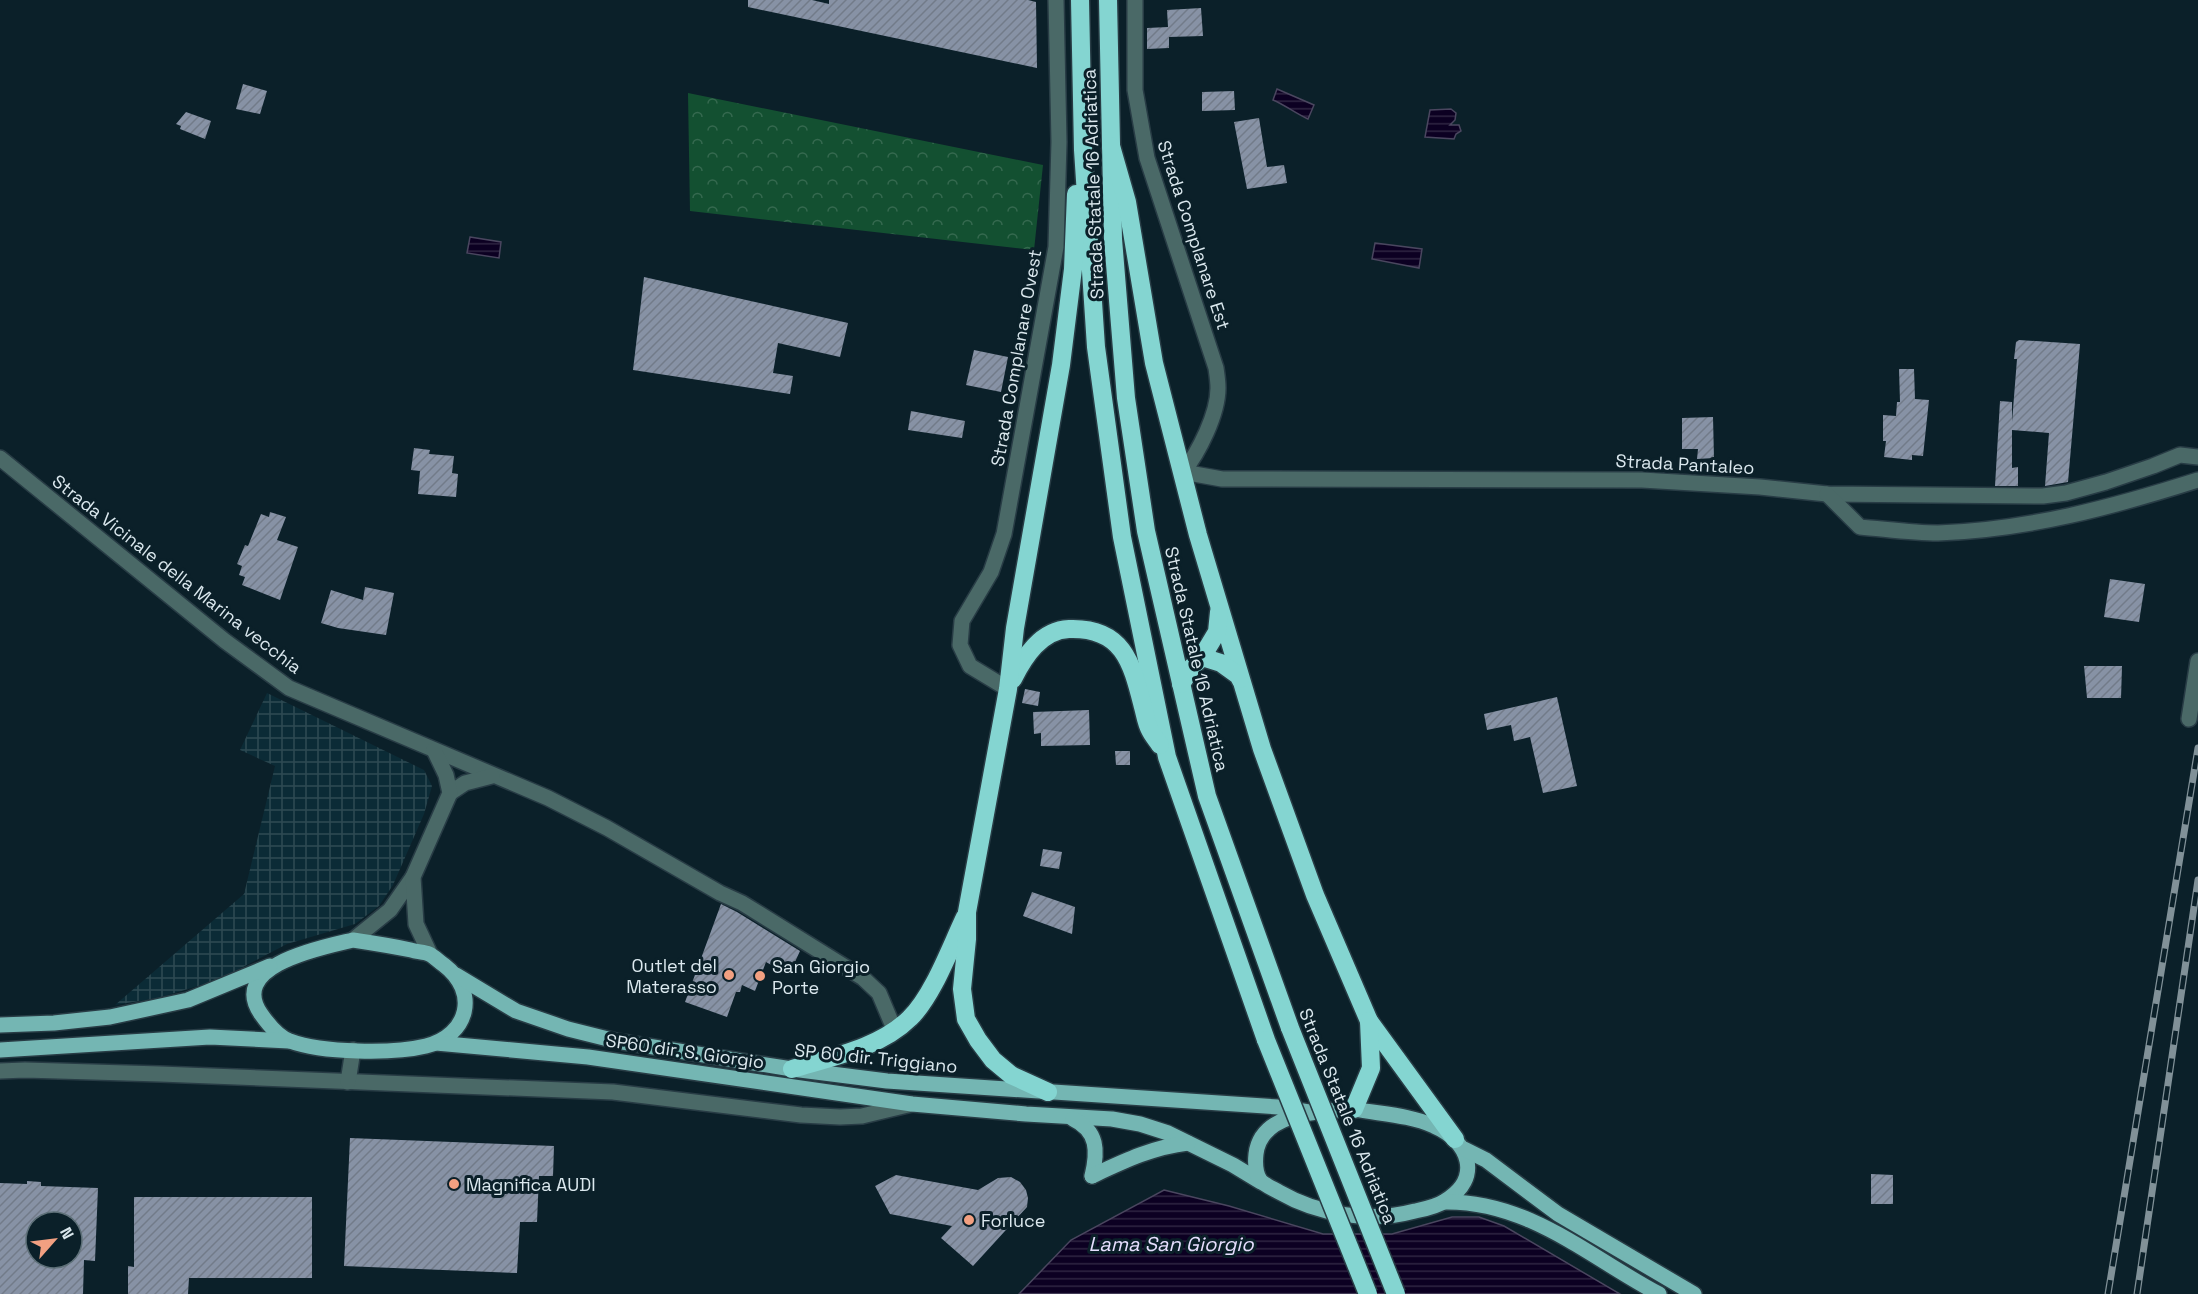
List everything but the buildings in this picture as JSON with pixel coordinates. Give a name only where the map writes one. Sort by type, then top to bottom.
[{"type":"highway","name":"Strada Statale 16 Adriatica","points":[[1080,0],[1083,150],[1095,346],[1122,537],[1167,757],[1266,1040],[1368,1294]]},
{"type":"highway","name":"Strada Statale 16 Adriatica","points":[[1108,0],[1113,239],[1126,398],[1146,531],[1207,796],[1290,1028],[1396,1294]]},
{"type":"highway","points":[[1111,146],[1127,202],[1154,363],[1198,535],[1262,749],[1315,895],[1369,1021],[1459,1144]]},
{"type":"highway","points":[[1048,1092],[1011,1075],[993,1060],[966,1019],[962,989],[967,912],[1008,689],[1015,628],[1061,366],[1072,269],[1075,198],[1083,150]]},
{"type":"highway","points":[[1181,684],[1202,657],[1216,632],[1220,604]]},
{"type":"highway","points":[[1008,689],[1029,652],[1043,639],[1063,629],[1085,629],[1104,634],[1122,649],[1133,667],[1149,729],[1167,757]]},
{"type":"highway","points":[[1202,657],[1221,663],[1239,676],[1244,689]]},
{"type":"highway","points":[[792,1069],[882,1040],[911,1018],[938,974],[967,912]]},
{"type":"highway","points":[[1354,1108],[1371,1068],[1369,1021]]},
{"type":"main road","points":[[0,1025],[54,1023],[110,1017],[188,1000],[318,948],[353,940],[430,954]]},
{"type":"main road","name":"SP 60 dir. Triggiano","points":[[430,954],[456,975],[516,1011],[568,1029],[616,1041],[792,1069],[887,1081],[1278,1107],[1309,1112]]},
{"type":"main road","points":[[275,964],[255,984],[256,1008],[270,1027],[289,1041]]},
{"type":"main road","points":[[0,1050],[210,1037],[289,1041],[353,1050],[408,1050],[436,1043],[454,1032],[461,1023],[465,1011],[464,995],[456,975]]},
{"type":"main road","name":"SP60 dir. S. Giorgio","points":[[436,1043],[588,1057],[912,1104],[1070,1118],[1112,1119],[1140,1124],[1190,1143],[1288,1197],[1315,1209],[1355,1216],[1387,1217],[1445,1202]]},
{"type":"main road","points":[[1261,1182],[1255,1166],[1257,1143],[1268,1130],[1284,1120],[1309,1112],[1354,1108],[1434,1126],[1486,1160],[1558,1214],[1694,1294]]},
{"type":"main road","points":[[1070,1118],[1087,1127],[1092,1136],[1096,1160],[1092,1176],[1139,1154],[1165,1146],[1190,1143]]},
{"type":"main road","points":[[1445,1202],[1456,1192],[1467,1176],[1468,1159],[1459,1144]]},
{"type":"main road","points":[[1445,1202],[1470,1202],[1536,1221],[1659,1294]]},
{"type":"street","name":"Strada Complanare Ovest","points":[[1008,689],[970,666],[960,645],[962,621],[991,572],[1004,534],[1056,247],[1059,142],[1056,0]]},
{"type":"street","name":"Strada Complanare Est","points":[[1135,0],[1135,90],[1144,147],[1216,368],[1218,388],[1208,429],[1183,472]]},
{"type":"street","name":"Strada Pantaleo","points":[[1183,472],[1222,479],[1642,480],[1760,487],[1827,494],[2043,496],[2066,493],[2153,466],[2180,455],[2198,457]]},
{"type":"street","name":"Strada Vicinale della Marina vecchia","points":[[0,458],[225,642],[289,688],[548,798],[742,903],[863,978],[879,993],[895,1030]]},
{"type":"street","points":[[1827,494],[1860,527],[1936,533],[2016,526],[2092,511],[2198,480]]},
{"type":"street","points":[[2189,719],[2198,661]]},
{"type":"street","points":[[435,750],[446,775],[450,793]]},
{"type":"street","points":[[353,940],[390,910],[413,877],[450,793],[465,783],[492,776]]},
{"type":"street","points":[[413,877],[416,924],[430,954]]},
{"type":"street","points":[[348,1082],[353,1050]]},
{"type":"street","points":[[0,1071],[81,1071],[614,1092],[801,1115],[840,1117],[862,1116],[912,1104]]},
{"type":"shaded area","points":[[267,693],[424,770],[432,786],[424,814],[393,885],[379,906],[355,924],[287,944],[218,980],[158,998],[115,1005],[244,894],[275,766],[240,750]]},
{"type":"green space","points":[[688,93],[1043,165],[1034,250],[690,211]]},
{"type":"water","points":[[1277,89],[1314,105],[1308,119],[1273,100]]},
{"type":"water","points":[[1451,109],[1456,113],[1455,120],[1450,125],[1459,125],[1461,131],[1454,139],[1425,137],[1430,110]]},
{"type":"water","points":[[470,237],[501,242],[499,258],[467,253]]},
{"type":"water","points":[[1375,243],[1422,249],[1419,268],[1372,259]]},
{"type":"water","name":"Lama San Giorgio","points":[[1164,1190],[1229,1206],[1323,1234],[1392,1234],[1452,1217],[1479,1217],[1504,1226],[1620,1294],[1019,1294],[1071,1240]]},
{"type":"railway","points":[[2108,1294],[2198,748]]},
{"type":"railway","points":[[2137,1294],[2198,880]]},
{"type":"place","name":"Outlet del Materasso","points":[[729,975]]},
{"type":"place","name":"San Giorgio Porte","points":[[760,976]]},
{"type":"place","name":"Magnifica AUDI","points":[[454,1184]]},
{"type":"place","name":"Forluce","points":[[969,1220]]}]
